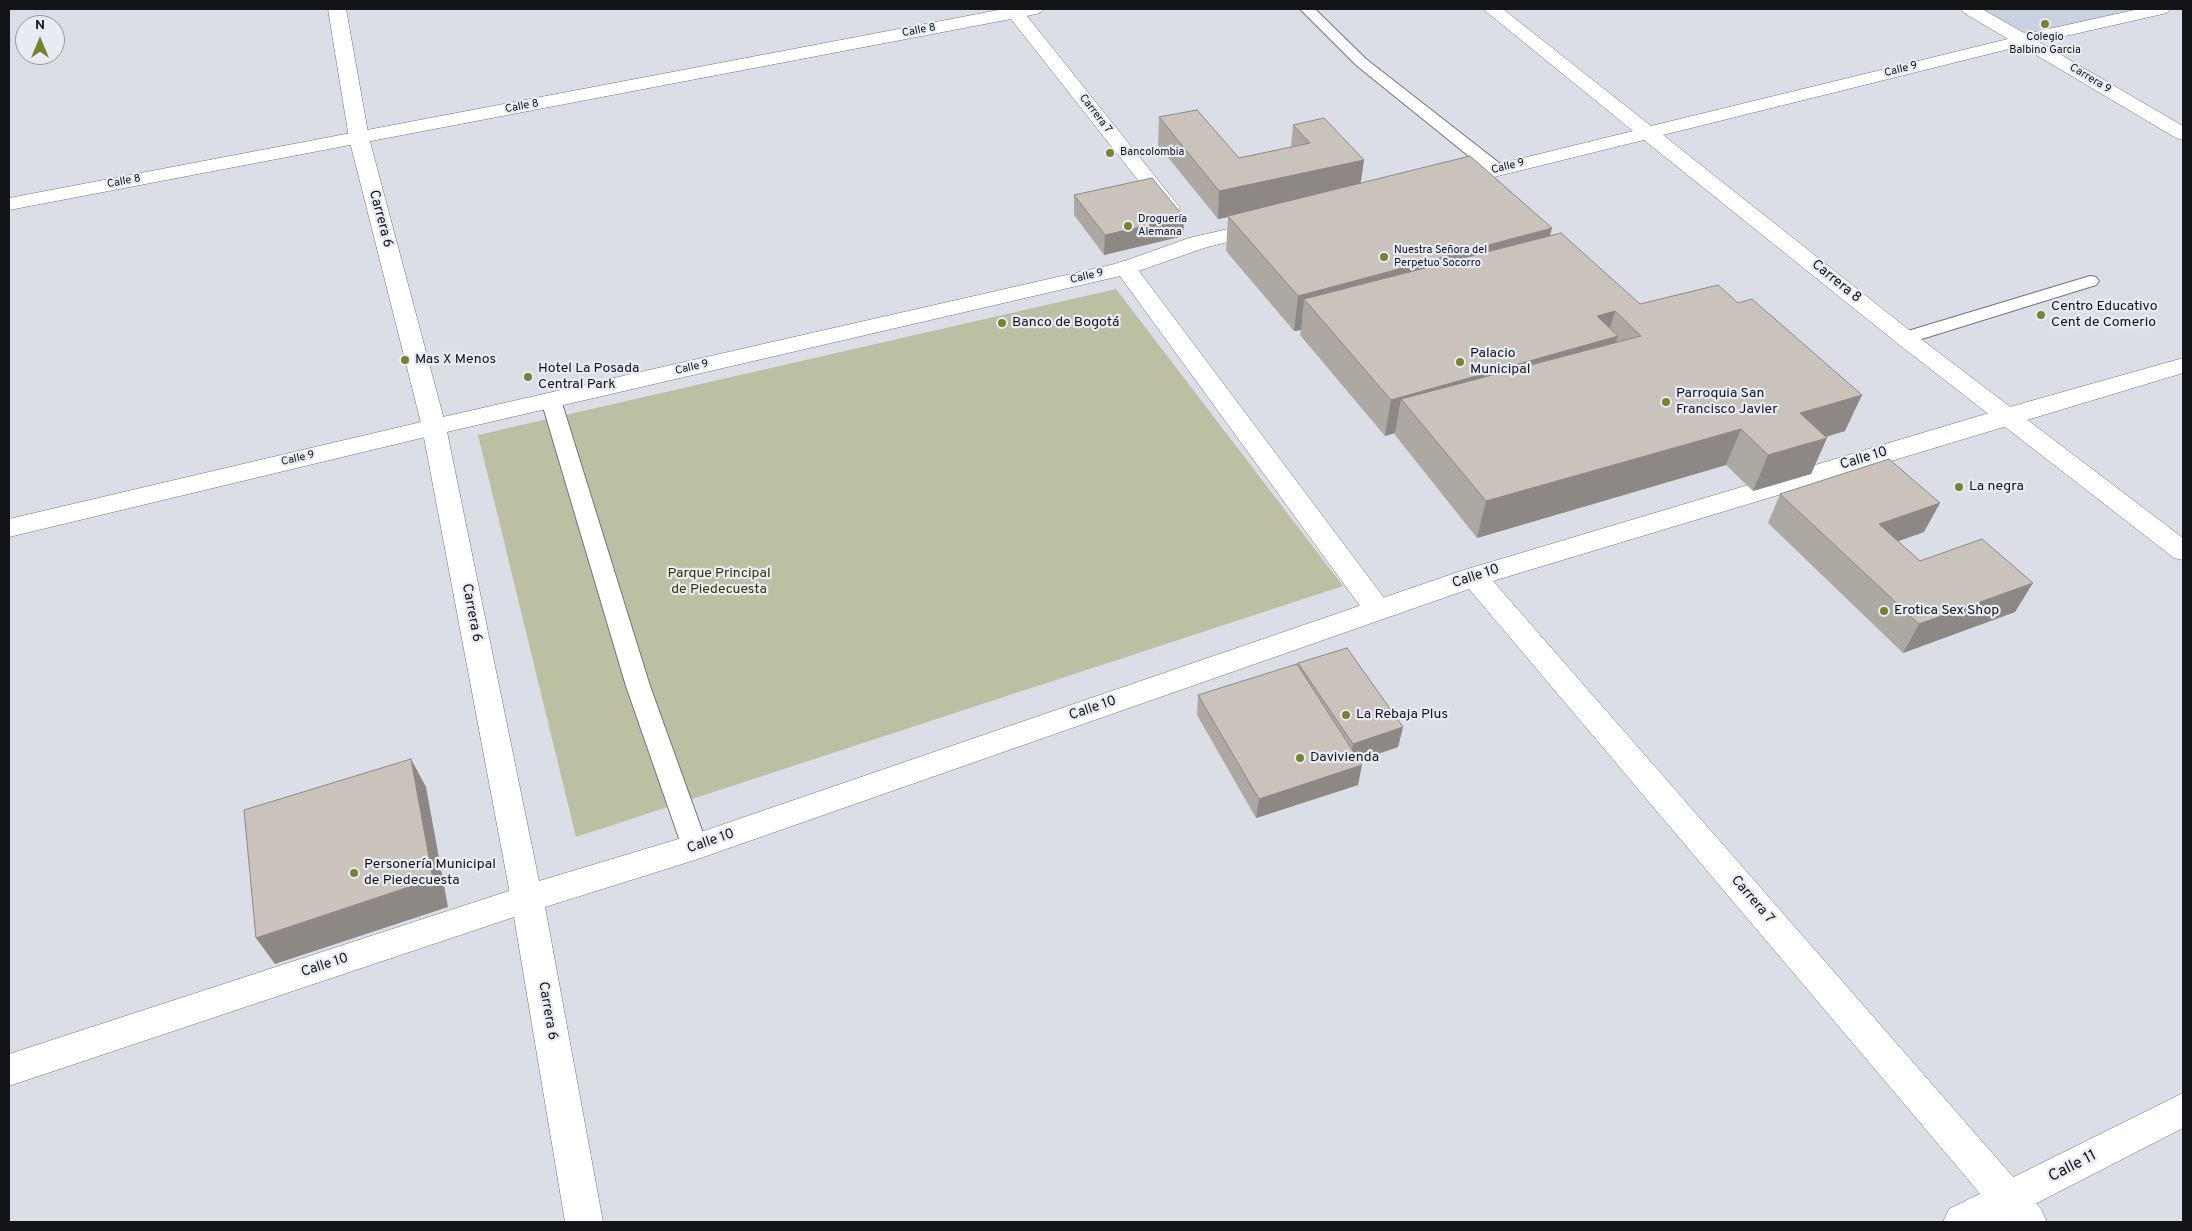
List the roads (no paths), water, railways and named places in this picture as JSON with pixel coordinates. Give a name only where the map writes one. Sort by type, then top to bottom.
[{"type":"street","name":"Carrera 6","points":[[336,9],[358,138],[434,427],[527,899],[584,1222]]},
{"type":"street","name":"Carrera 8","points":[[1492,9],[1905,338],[2183,551]]},
{"type":"street","name":"Carrera 9","points":[[1970,9],[2183,134]]},
{"type":"street","name":"Calle 9","points":[[1429,186],[2024,40],[2161,9]]},
{"type":"street","name":"Calle 8","points":[[9,204],[1021,10]]},
{"type":"street","name":"Carrera 7","points":[[1021,10],[1187,230]]},
{"type":"street","name":"Calle 9","points":[[9,528],[434,427],[1125,268],[1187,230],[1284,222]]},
{"type":"street","points":[[1125,268],[1378,610]]},
{"type":"street","name":"Calle 10","points":[[9,1070],[527,899],[694,847],[1474,578],[2008,416],[2183,365]]},
{"type":"street","name":"Carrera 7","points":[[1474,578],[2019,1211]]},
{"type":"street","name":"Calle 11","points":[[1962,1222],[2019,1211],[2183,1110]]},
{"type":"lane","points":[[1307,9],[1361,62],[1497,170]]},
{"type":"lane","points":[[1905,338],[2090,281]]},
{"type":"lane","points":[[550,400],[638,686],[694,847]]},
{"type":"place","name":"Colegio Balbino Garcia","points":[[2045,24]]},
{"type":"place","name":"Bancolombia","points":[[1110,153]]},
{"type":"place","name":"Droguería Alemana","points":[[1128,226]]},
{"type":"place","name":"Nuestra Señora del Perpetuo Socorro","points":[[1384,257]]},
{"type":"place","name":"Centro Educativo Cent de Comerio","points":[[2041,315]]},
{"type":"place","name":"Banco de Bogotá","points":[[1002,323]]},
{"type":"place","name":"Mas X Menos","points":[[405,360]]},
{"type":"place","name":"Palacio Municipal","points":[[1460,362]]},
{"type":"place","name":"Hotel La Posada Central Park","points":[[528,377]]},
{"type":"place","name":"Parroquia San Francisco Javier","points":[[1666,402]]},
{"type":"place","name":"La negra","points":[[1959,487]]},
{"type":"place","name":"Erotica Sex Shop","points":[[1884,611]]},
{"type":"place","name":"La Rebaja Plus","points":[[1346,715]]},
{"type":"place","name":"Davivienda","points":[[1300,758]]},
{"type":"place","name":"Personería Municipal de Piedecuesta","points":[[354,873]]},
{"type":"park label","name":"Parque Principal de Piedecuesta","points":[[719,582]]}]
